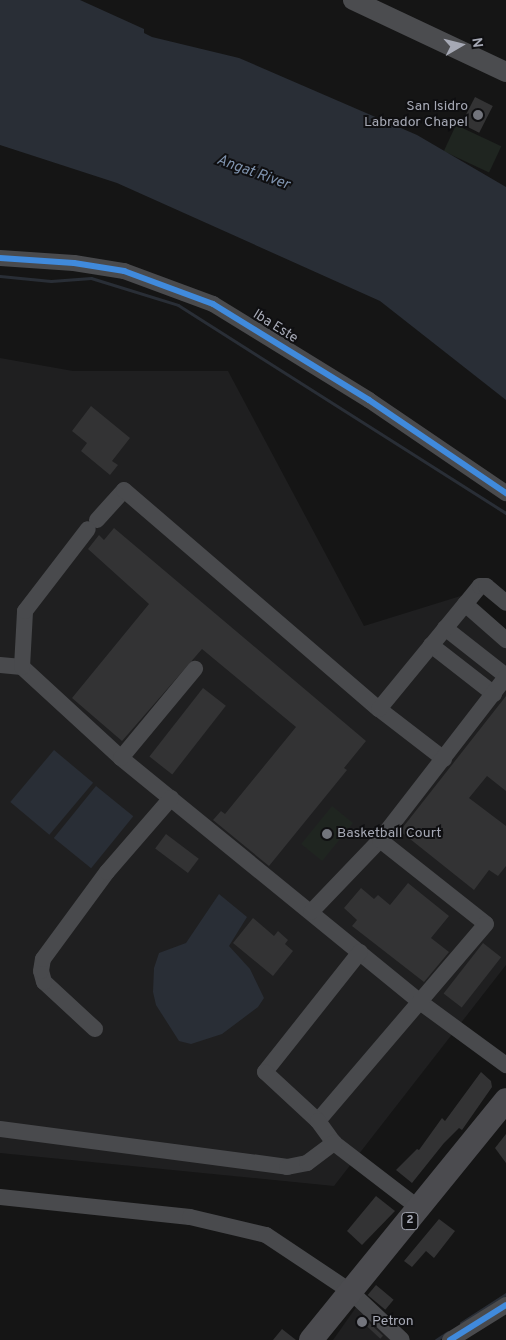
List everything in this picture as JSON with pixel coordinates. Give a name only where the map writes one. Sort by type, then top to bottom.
[{"type":"highway","name":"2","points":[[311,1340],[506,1100]]},
{"type":"main road","points":[[353,0],[506,72]]},
{"type":"street","name":"Iba Este","points":[[0,258],[74,263],[124,271],[213,304],[369,400],[506,494]]},
{"type":"street","points":[[22,666],[25,611],[93,524],[124,490],[379,710],[444,758]]},
{"type":"street","points":[[379,710],[480,586],[486,586],[506,603]]},
{"type":"street","points":[[466,604],[506,640]]},
{"type":"street","points":[[311,912],[380,840],[506,676],[445,628]]},
{"type":"street","points":[[431,645],[494,694]]},
{"type":"street","points":[[0,665],[22,666],[121,758],[420,1002],[506,1065]]},
{"type":"street","points":[[121,758],[195,669]]},
{"type":"street","points":[[95,1029],[44,982],[41,971],[43,959],[107,872],[171,798]]},
{"type":"street","points":[[318,1121],[486,924],[380,840]]},
{"type":"street","points":[[360,952],[265,1072],[318,1121],[334,1143],[420,1208]]},
{"type":"street","points":[[0,1130],[287,1167],[307,1163],[334,1143]]},
{"type":"street","points":[[0,1197],[190,1217],[266,1235],[350,1291],[402,1340]]},
{"type":"street","points":[[450,1340],[506,1305]]},
{"type":"shaded area","points":[[456,125],[501,146],[489,172],[444,151]]},
{"type":"shaded area","points":[[0,358],[73,371],[228,371],[364,626],[467,594],[506,630],[506,965],[334,1186],[0,1153]]},
{"type":"shaded area","name":"Basketball Court","points":[[332,806],[353,823],[322,861],[301,844]]},
{"type":"shaded area","name":"Petron","points":[[359,1303],[399,1340],[333,1340]]},
{"type":"water","name":"Angat River","points":[[0,0],[80,0],[144,29],[144,33],[152,37],[239,58],[417,135],[506,187],[506,400],[380,301],[117,183],[0,145]]},
{"type":"water","points":[[54,750],[93,783],[49,835],[10,802]]},
{"type":"water","points":[[96,786],[133,816],[91,868],[54,838]]},
{"type":"water","points":[[219,894],[247,917],[229,946],[250,969],[264,998],[258,1007],[222,1034],[191,1044],[179,1041],[156,1005],[153,992],[154,968],[159,953],[186,943]]},
{"type":"building","name":"San Isidro Labrador Chapel","points":[[475,97],[493,106],[479,133],[461,124]]},
{"type":"building","points":[[91,406],[130,438],[112,461],[118,465],[110,475],[81,451],[87,443],[72,431]]},
{"type":"building","points":[[114,528],[366,741],[344,768],[347,770],[269,866],[213,820],[221,811],[225,814],[296,727],[202,649],[122,741],[72,698],[149,604],[88,549],[99,535],[104,540]]},
{"type":"building","points":[[203,688],[226,706],[172,774],[149,757]]},
{"type":"building","points":[[506,696],[506,791],[487,776],[469,798],[506,826],[506,866],[498,876],[489,870],[474,890],[400,831]]},
{"type":"building","points":[[166,834],[199,859],[188,873],[155,848]]},
{"type":"building","points":[[408,883],[449,916],[431,938],[449,952],[424,982],[352,926],[357,920],[344,908],[361,888],[374,899],[378,895],[390,905]]},
{"type":"building","points":[[253,918],[274,936],[278,931],[288,940],[285,944],[293,951],[273,976],[233,943]]},
{"type":"building","points":[[483,943],[501,957],[462,1008],[444,993]]},
{"type":"building","points":[[481,1072],[491,1081],[492,1087],[462,1130],[459,1128],[444,1143],[412,1183],[396,1170],[417,1149],[419,1150],[442,1118],[445,1121]]},
{"type":"building","points":[[506,1134],[506,1163],[495,1148]]},
{"type":"building","points":[[376,1196],[395,1211],[362,1245],[347,1231]]},
{"type":"building","points":[[439,1219],[455,1231],[434,1258],[426,1251],[412,1267],[404,1261]]},
{"type":"building","points":[[376,1285],[394,1300],[385,1310],[368,1295]]},
{"type":"building","points":[[364,1318],[383,1336],[380,1339],[361,1321]]},
{"type":"building","points":[[282,1329],[296,1340],[273,1340]]},
{"type":"waterway","points":[[0,276],[51,281],[91,278],[178,305],[506,513]]},
{"type":"waterway","points":[[461,1323],[506,1294]]},
{"type":"waterway","points":[[436,1340],[448,1332]]},
{"type":"cycle path","points":[[0,258],[74,263],[124,271],[213,304],[369,400],[506,493]]},
{"type":"cycle path","points":[[450,1340],[506,1305]]},
{"type":"place","name":"San Isidro Labrador Chapel","points":[[478,115]]},
{"type":"place","name":"Basketball Court","points":[[327,834]]},
{"type":"place","name":"Petron","points":[[362,1322]]}]
